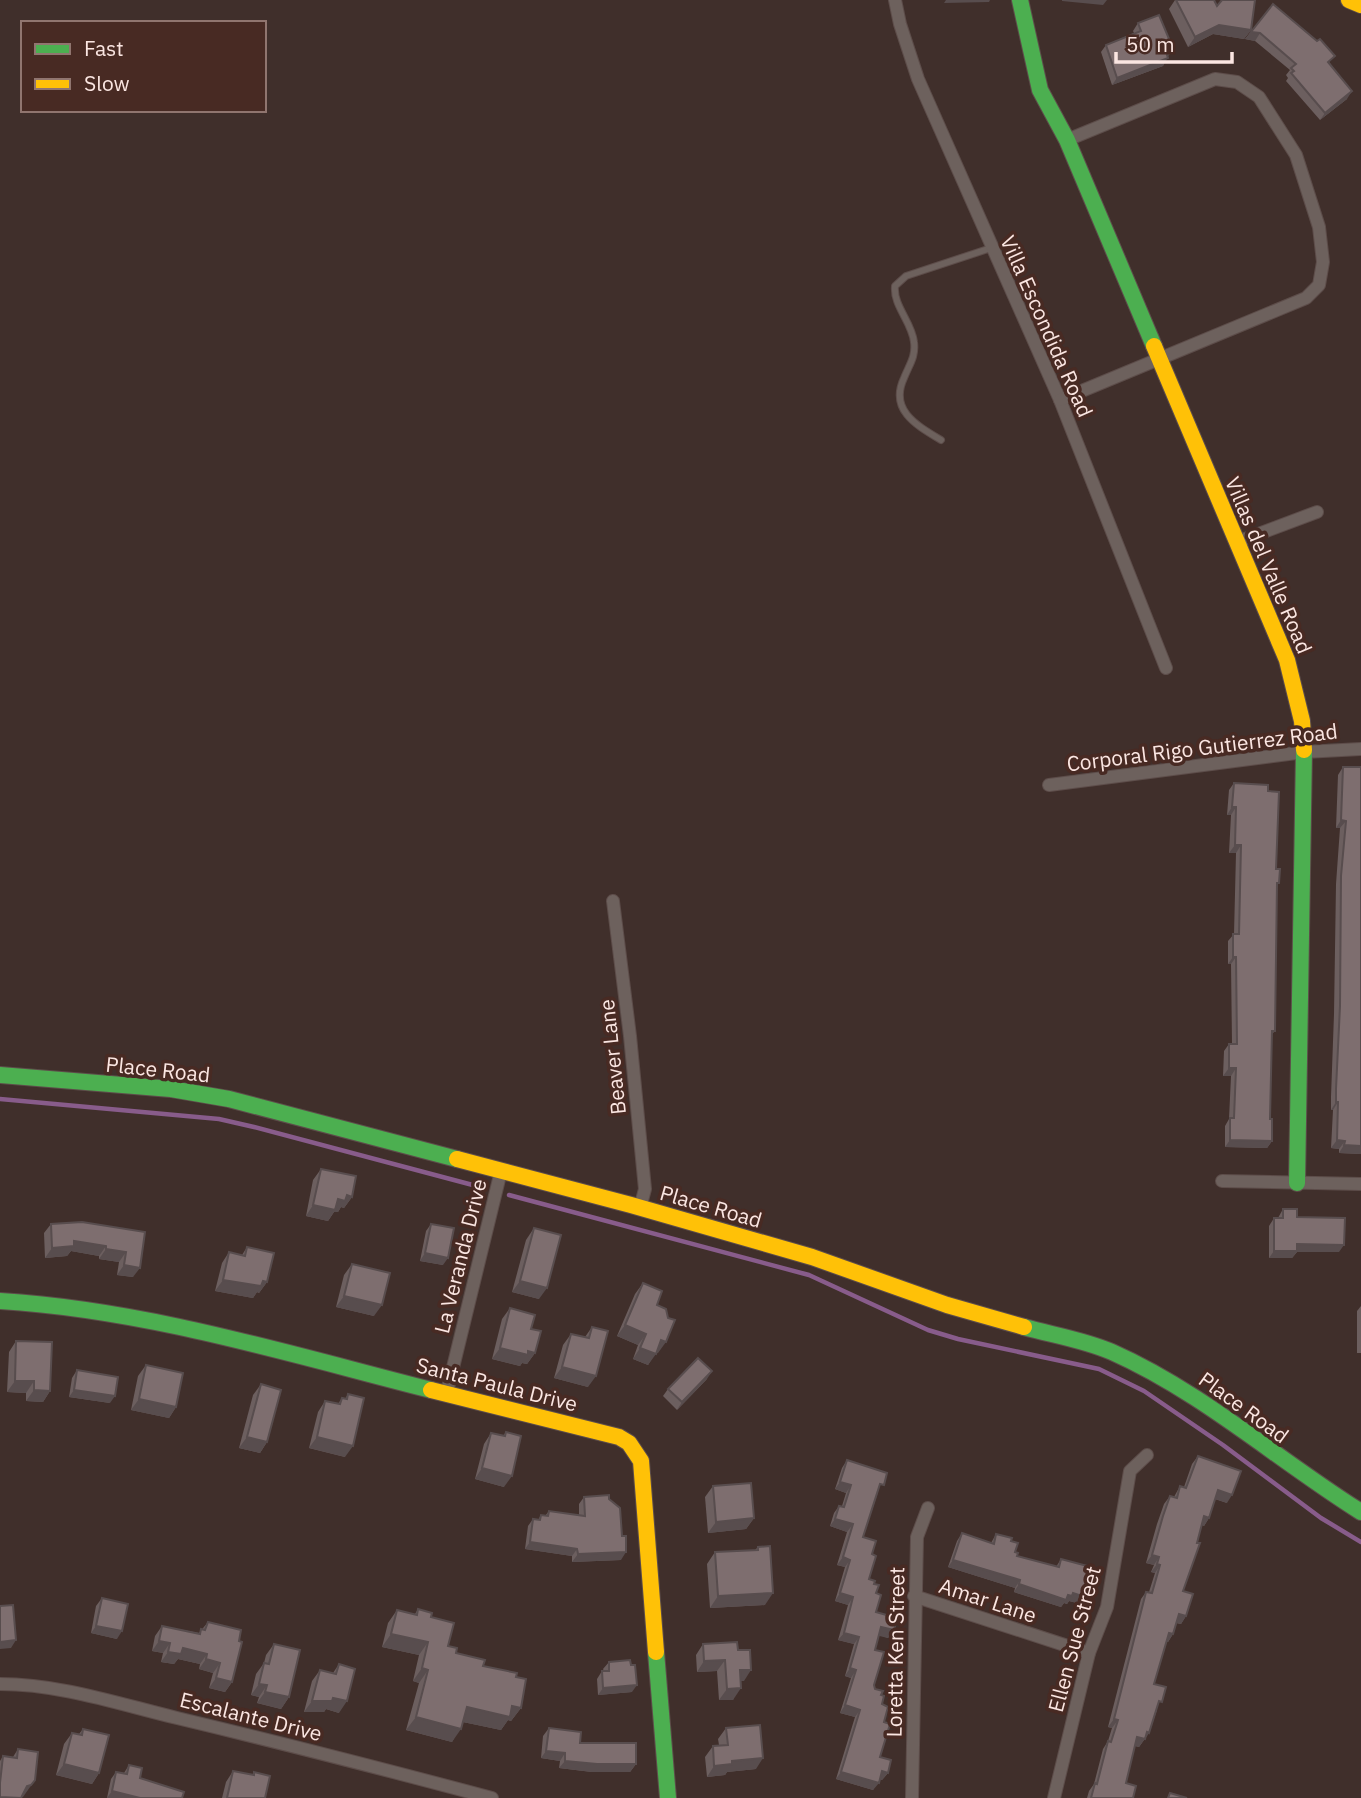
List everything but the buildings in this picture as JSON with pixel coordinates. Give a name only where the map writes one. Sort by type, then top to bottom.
[{"type":"street","name":"Villa Escondida Road","points":[[895,0],[918,79],[1060,400],[1166,668]]},
{"type":"street","name":"Villas del Valle Road","points":[[1020,0],[1040,90],[1067,140],[1287,660],[1302,721],[1304,752],[1297,1183]]},
{"type":"street","points":[[1349,0],[1361,5]]},
{"type":"street","points":[[1060,400],[1306,298],[1319,285],[1323,262],[1319,227],[1296,155],[1259,97],[1237,82],[1215,79],[1067,140]]},
{"type":"street","points":[[1237,542],[1317,512]]},
{"type":"street","name":"Corporal Rigo Gutierrez Road","points":[[1049,785],[1304,752],[1361,749]]},
{"type":"street","name":"Beaver Lane","points":[[613,901],[645,1189],[640,1208]]},
{"type":"street","name":"Place Road","points":[[0,1075],[171,1089],[229,1099],[812,1256],[947,1306],[1110,1351],[1177,1385],[1361,1513]]},
{"type":"street","name":"La Veranda Drive","points":[[447,1392],[501,1171]]},
{"type":"street","points":[[1222,1181],[1361,1184]]},
{"type":"street","name":"Santa Paula Drive","points":[[0,1301],[68,1306],[167,1322],[619,1437],[629,1443],[642,1461],[668,1798]]},
{"type":"street","name":"Ellen Sue Street","points":[[1054,1798],[1089,1653],[1107,1607],[1130,1471],[1147,1455]]},
{"type":"street","name":"Loretta Ken Street","points":[[912,1798],[917,1538],[928,1508]]},
{"type":"street","name":"Amar Lane","points":[[914,1597],[1089,1653]]},
{"type":"street","name":"Escalante Drive","points":[[0,1684],[20,1684],[65,1691],[303,1748],[492,1798]]},
{"type":"lane","points":[[941,440],[913,421],[900,404],[898,394],[914,356],[914,340],[896,301],[895,286],[906,276],[991,248]]},
{"type":"waterway","points":[[0,1099],[219,1119],[484,1188]]},
{"type":"waterway","points":[[509,1195],[809,1275],[928,1330],[958,1339],[1099,1369],[1144,1391],[1223,1445],[1321,1518],[1361,1542]]},
{"type":"traffic: fast","points":[[1020,0],[1040,90],[1067,140],[1154,346]]},
{"type":"traffic: fast","points":[[1297,1183],[1304,750]]},
{"type":"traffic: fast","points":[[0,1075],[171,1089],[229,1099],[457,1159]]},
{"type":"traffic: fast","points":[[0,1301],[55,1306],[164,1324],[271,1348],[431,1390]]},
{"type":"traffic: fast","points":[[1024,1327],[1091,1344],[1145,1368],[1208,1406],[1361,1512]]},
{"type":"traffic: fast","points":[[656,1652],[668,1798]]},
{"type":"traffic: slow","points":[[1349,0],[1361,5]]},
{"type":"traffic: slow","points":[[1154,346],[1287,660],[1302,721],[1304,750]]},
{"type":"traffic: slow","points":[[457,1159],[812,1257],[947,1305],[1024,1327]]},
{"type":"traffic: slow","points":[[431,1390],[619,1437],[629,1443],[641,1461],[656,1652]]}]
